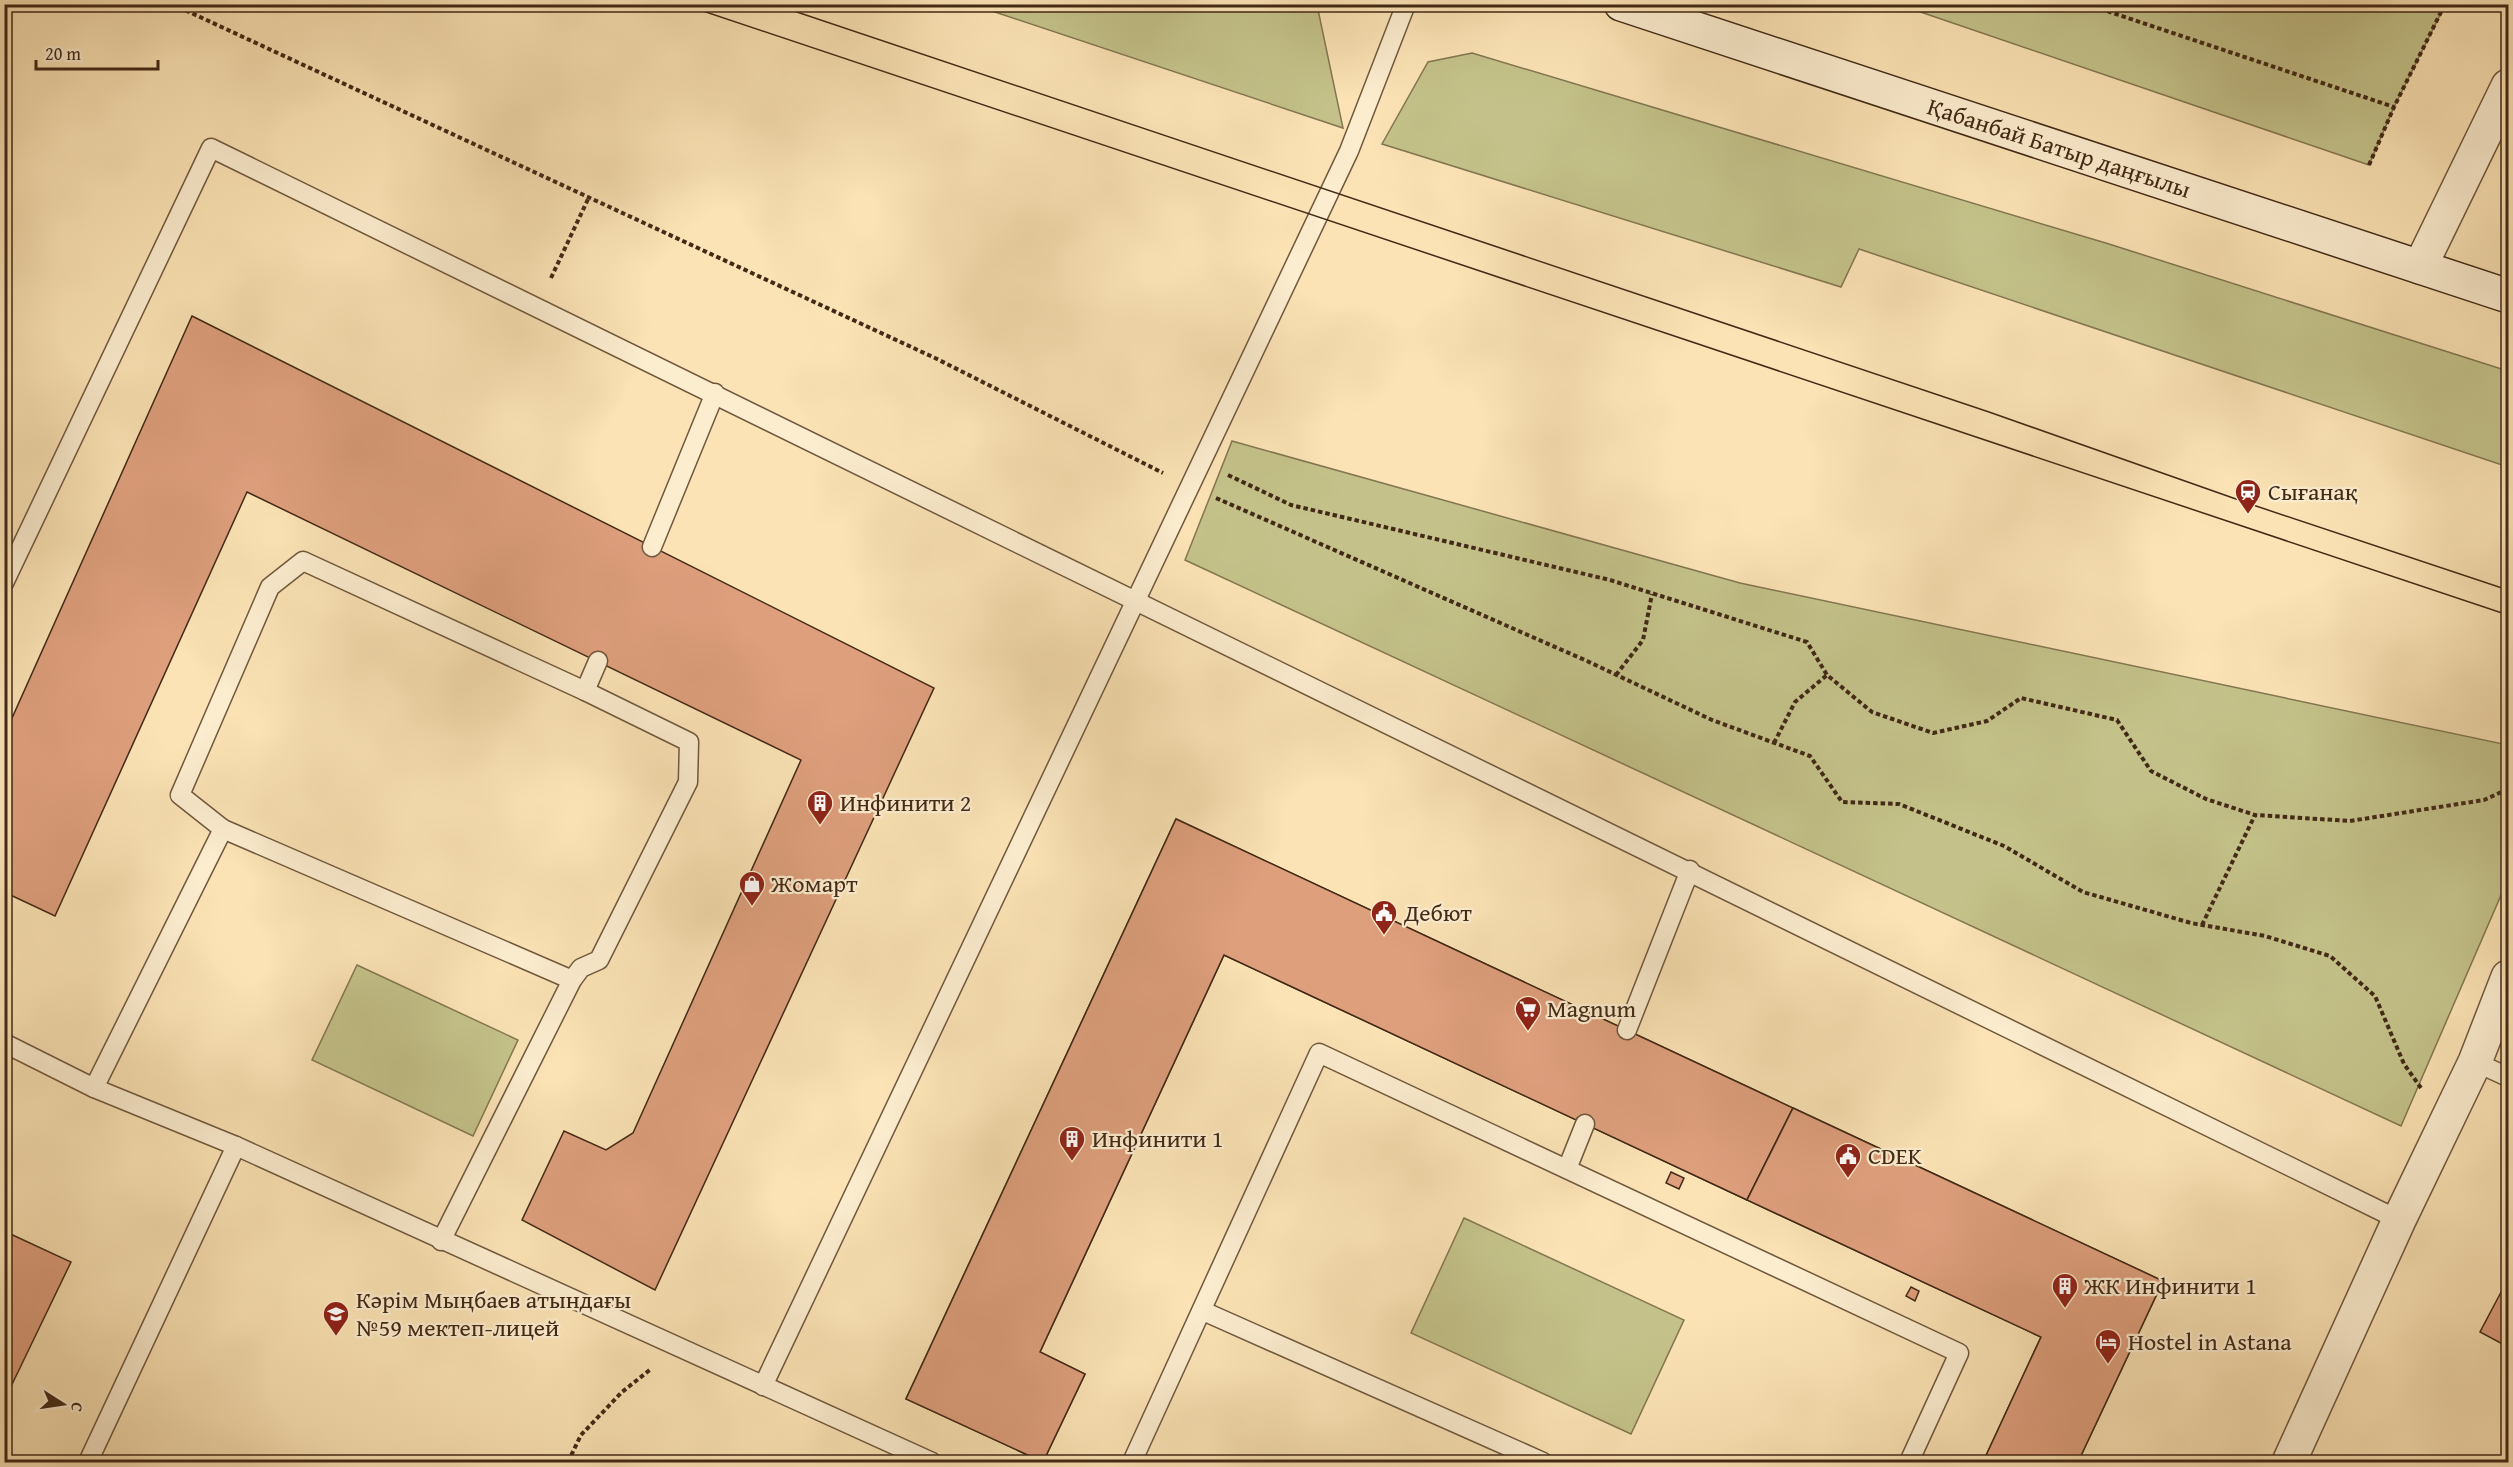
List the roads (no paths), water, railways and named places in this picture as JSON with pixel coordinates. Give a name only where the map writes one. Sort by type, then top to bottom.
[{"type":"main road","name":"Қабанбай Батыр даңғылы","points":[[1621,4],[2505,293]]},
{"type":"main road","points":[[2420,267],[2508,86]]},
{"type":"main road","points":[[2289,1462],[2399,1220],[2475,1062],[2508,977]]},
{"type":"lane","points":[[763,1386],[1349,151],[1407,4]]},
{"type":"lane","points":[[4,583],[211,148],[1136,597],[2399,1220]]},
{"type":"lane","points":[[651,547],[715,393]]},
{"type":"lane","points":[[441,1241],[572,980],[581,968],[599,960],[688,782],[689,742],[585,691],[303,561],[270,587],[180,795],[223,829],[572,980]]},
{"type":"lane","points":[[585,691],[598,661]]},
{"type":"lane","points":[[94,1088],[223,829]]},
{"type":"lane","points":[[1627,1030],[1690,870]]},
{"type":"lane","points":[[4,1043],[94,1088],[236,1146],[932,1462]]},
{"type":"lane","points":[[1132,1462],[1319,1053],[1959,1353],[1909,1462]]},
{"type":"lane","points":[[2475,1062],[2508,1077]]},
{"type":"lane","points":[[1567,1169],[1585,1124]]},
{"type":"lane","points":[[88,1462],[236,1146]]},
{"type":"lane","points":[[1203,1311],[1543,1462]]},
{"type":"tram line","points":[[682,4],[2508,615]]},
{"type":"tram line","points":[[773,4],[1989,412],[2253,505],[2508,590]]},
{"type":"place","name":"Сығанақ","points":[[2248,515]]},
{"type":"place","name":"Инфинити 2","points":[[820,826]]},
{"type":"place","name":"Жомарт","points":[[752,907]]},
{"type":"place","name":"Дебют","points":[[1384,936]]},
{"type":"place","name":"Magnum","points":[[1528,1032]]},
{"type":"place","name":"Инфинити 1","points":[[1072,1162]]},
{"type":"place","name":"CDEK","points":[[1848,1179]]},
{"type":"place","name":"ЖК Инфинити 1","points":[[2065,1309]]},
{"type":"place","name":"Кәрім Мыңбаев атындағы №59 мектеп-лицей","points":[[336,1337]]},
{"type":"place","name":"Hostel in Astana","points":[[2108,1365]]}]
